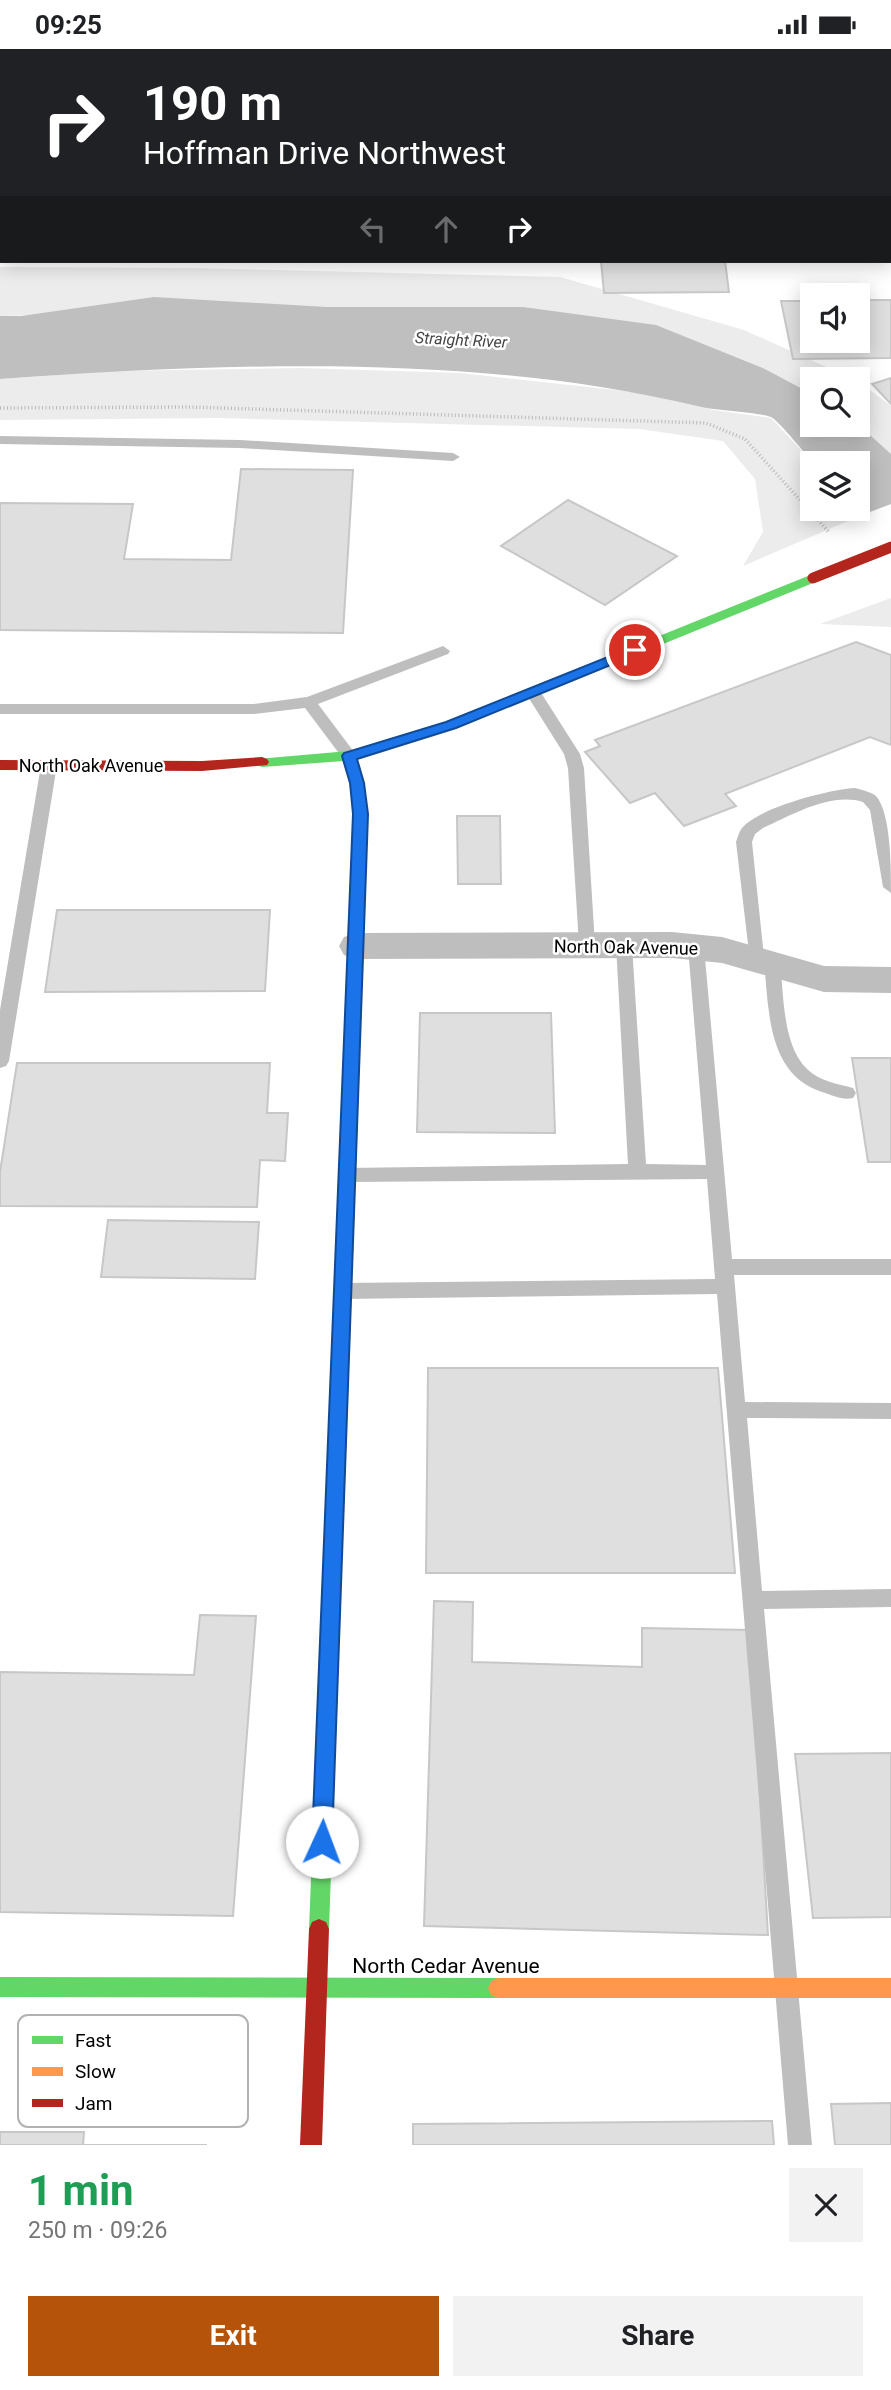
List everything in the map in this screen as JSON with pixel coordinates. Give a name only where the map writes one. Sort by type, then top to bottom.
[{"type":"street","name":"North Oak Avenue","points":[[0,765],[202,766],[349,756],[451,725],[891,547]]},
{"type":"street","points":[[311,2145],[360,814],[357,783],[349,756]]},
{"type":"street","name":"North Oak Avenue","points":[[356,946],[696,947],[764,960],[824,979],[891,980]]},
{"type":"street","name":"North Cedar Avenue","points":[[0,1987],[891,1988]]},
{"type":"lane","points":[[0,440],[240,444],[453,457]]},
{"type":"lane","points":[[0,709],[254,709],[309,702],[443,651]]},
{"type":"lane","points":[[533,692],[572,754],[576,768],[587,946]]},
{"type":"lane","points":[[309,702],[349,756]]},
{"type":"lane","points":[[0,1061],[48,765]]},
{"type":"lane","points":[[847,1093],[820,1085],[801,1074],[788,1055],[764,960],[744,842],[748,831],[757,824],[831,796],[856,792],[867,795],[878,809],[891,887]]},
{"type":"lane","points":[[624,945],[637,1171]]},
{"type":"lane","points":[[696,947],[800,2145]]},
{"type":"lane","points":[[347,1175],[716,1172]]},
{"type":"lane","points":[[343,1291],[725,1277],[891,1267]]},
{"type":"lane","points":[[737,1409],[891,1411]]},
{"type":"lane","points":[[753,1600],[891,1598]]},
{"type":"shaded area","points":[[0,267],[190,268],[560,277],[744,330],[826,367],[800,367],[800,388],[765,369],[687,338],[523,307],[327,307],[0,316]]},
{"type":"shaded area","points":[[301,368],[460,373],[643,393],[713,410],[771,418],[802,451],[800,521],[848,521],[743,566],[763,532],[755,479],[723,441],[639,429],[218,418],[0,420],[0,379],[115,371]]},
{"type":"shaded area","points":[[870,390],[891,406],[891,454],[870,435]]},
{"type":"shaded area","points":[[891,598],[891,627],[820,624]]},
{"type":"water","name":"Straight River","points":[[154,297],[327,307],[523,307],[656,325],[765,369],[800,388],[800,437],[870,435],[891,454],[891,504],[870,512],[870,451],[803,451],[771,417],[705,408],[613,389],[527,377],[350,367],[173,369],[0,379],[0,316],[21,316]]},
{"type":"building","points":[[601,263],[725,263],[729,292],[604,293]]},
{"type":"building","points":[[870,300],[891,300],[891,358],[793,359],[781,301],[800,301],[800,353],[870,353]]},
{"type":"building","points":[[891,378],[891,404],[872,384]]},
{"type":"building","points":[[241,469],[353,470],[343,633],[0,630],[0,503],[133,504],[124,559],[231,560]]},
{"type":"building","points":[[568,500],[677,556],[605,605],[501,546]]},
{"type":"building","points":[[856,642],[891,655],[891,745],[870,737],[725,794],[736,806],[684,826],[655,793],[630,803],[585,752],[600,746],[595,740]]},
{"type":"building","points":[[457,816],[500,816],[501,884],[458,884]]},
{"type":"building","points":[[57,910],[270,910],[265,991],[45,992]]},
{"type":"building","points":[[420,1013],[551,1013],[555,1133],[417,1132]]},
{"type":"building","points":[[852,1058],[891,1058],[891,1162],[868,1162]]},
{"type":"building","points":[[17,1063],[270,1063],[267,1113],[288,1113],[285,1161],[260,1160],[257,1207],[0,1206],[0,1172]]},
{"type":"building","points":[[108,1220],[259,1222],[255,1279],[101,1277]]},
{"type":"building","points":[[428,1368],[718,1368],[735,1573],[426,1573]]},
{"type":"building","points":[[434,1601],[473,1602],[472,1662],[642,1667],[642,1628],[750,1630],[768,1935],[424,1926]]},
{"type":"building","points":[[200,1615],[256,1616],[233,1916],[0,1912],[0,1672],[194,1675]]},
{"type":"building","points":[[891,1753],[891,1917],[813,1918],[795,1754]]},
{"type":"building","points":[[891,2103],[891,2145],[835,2145],[831,2104]]},
{"type":"building","points":[[772,2121],[774,2145],[413,2145],[413,2124]]},
{"type":"building","points":[[0,2132],[84,2132],[83,2145],[0,2145]]},
{"type":"traffic: fast","points":[[262,762],[349,756],[451,725],[813,578]]},
{"type":"traffic: fast","points":[[347,1198],[361,814],[357,783],[349,756]]},
{"type":"traffic: fast","points":[[319,1929],[337,1452]]},
{"type":"traffic: fast","points":[[0,1987],[498,1988]]},
{"type":"traffic: slow","points":[[337,1452],[347,1198]]},
{"type":"traffic: slow","points":[[498,1988],[891,1988]]},
{"type":"traffic: jam","points":[[813,578],[891,547]]},
{"type":"traffic: jam","points":[[0,765],[202,766],[262,762]]},
{"type":"traffic: jam","points":[[311,2145],[319,1929]]},
{"type":"route","points":[[322,1842],[360,814],[357,783],[349,756],[451,725],[635,650]]}]
